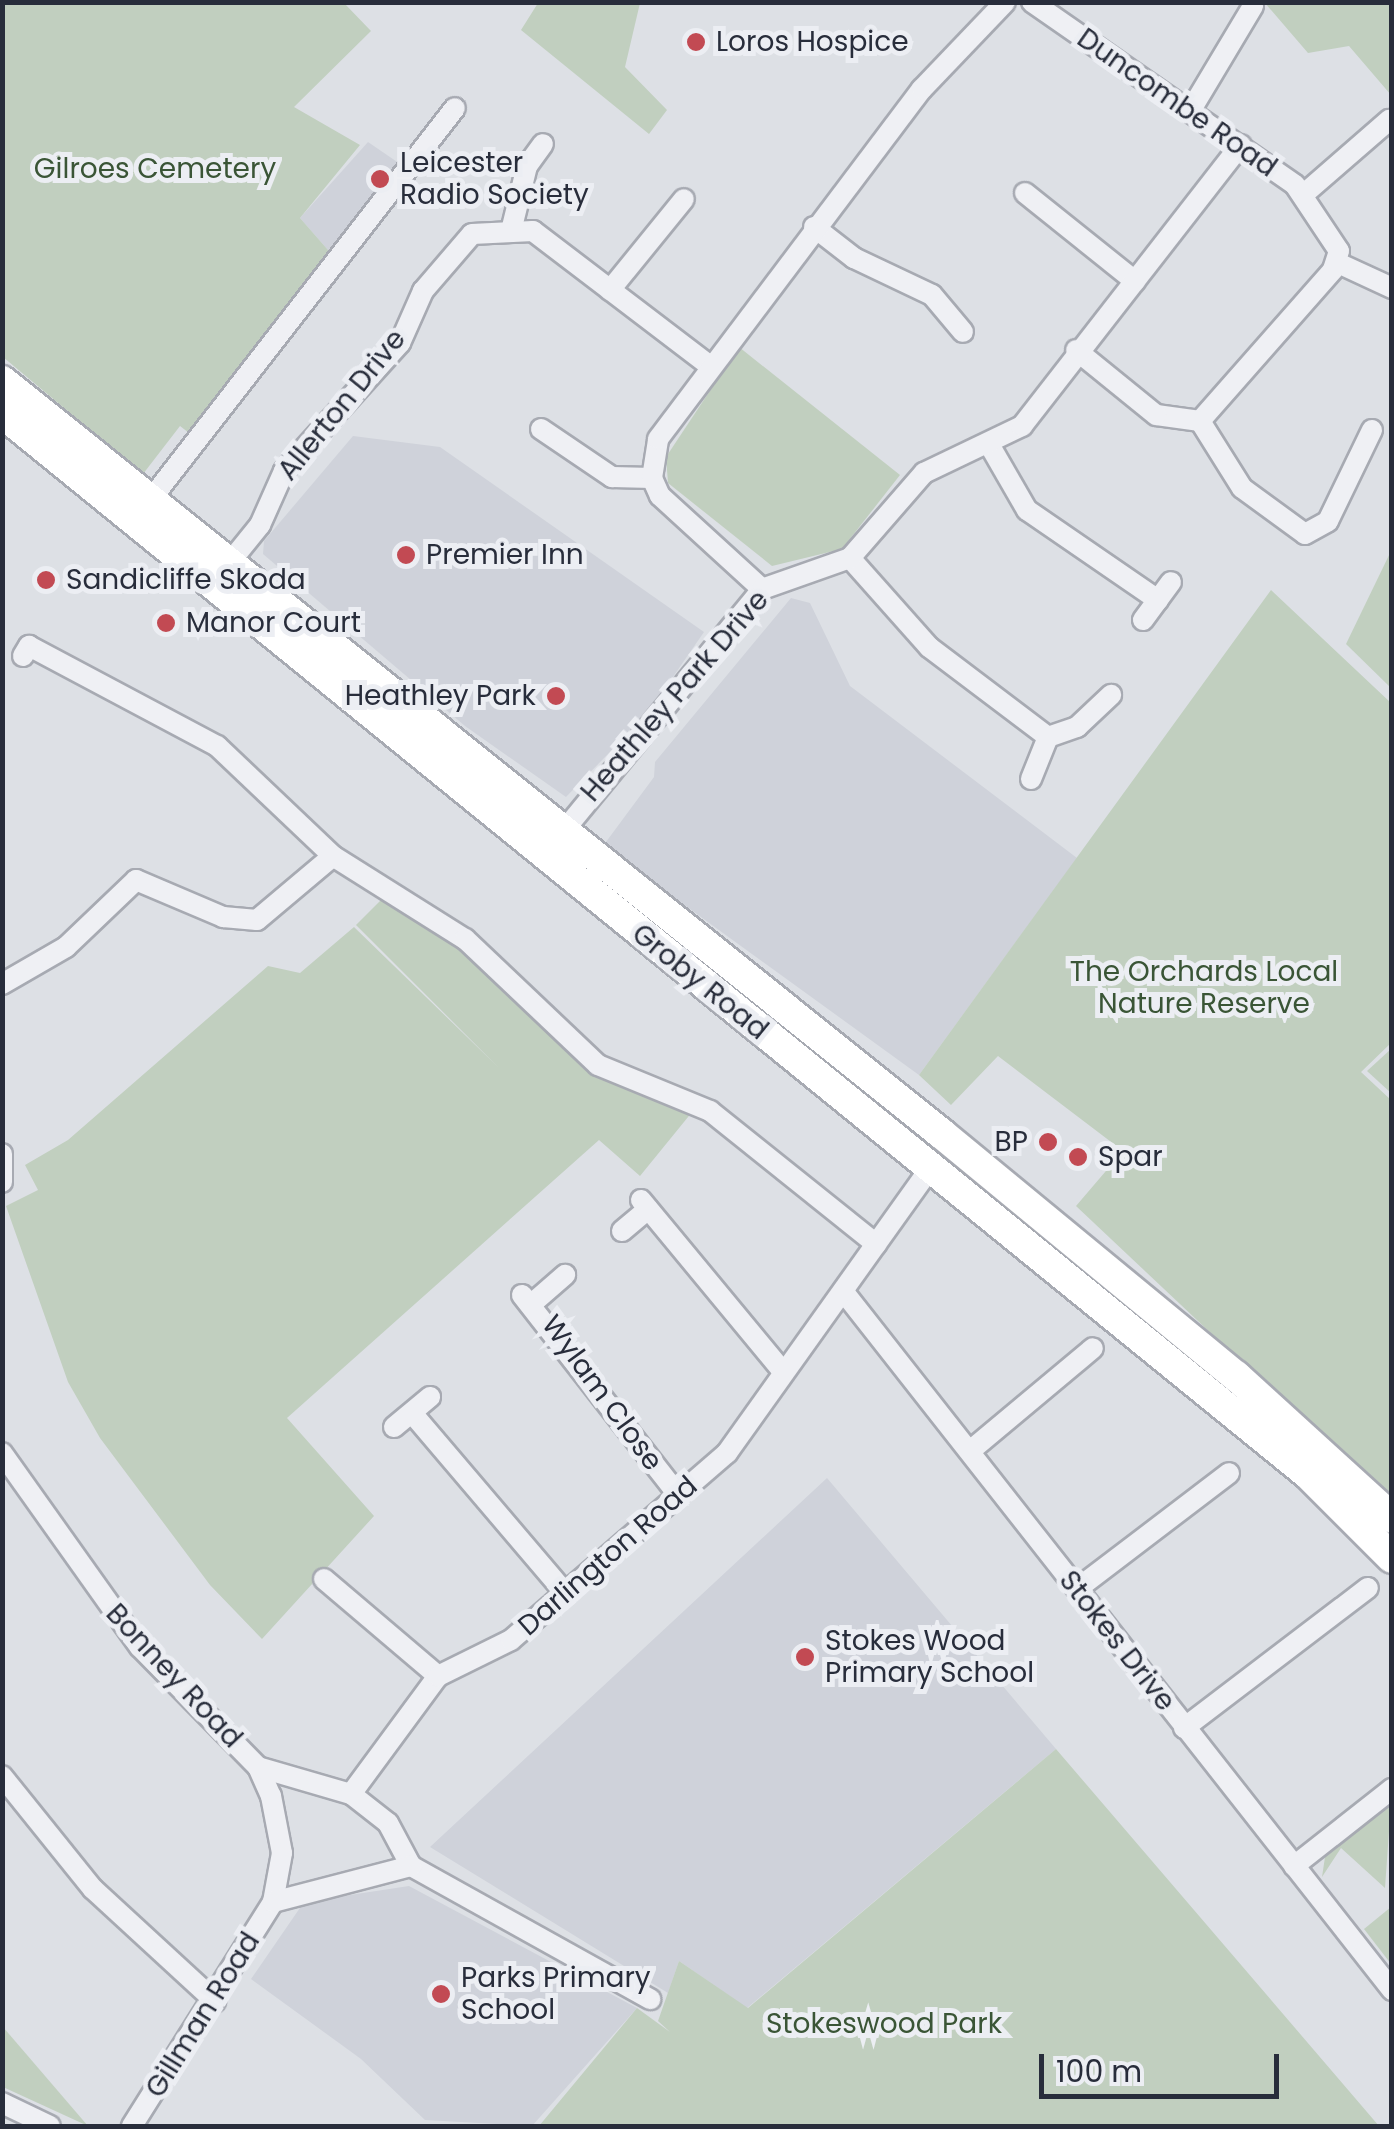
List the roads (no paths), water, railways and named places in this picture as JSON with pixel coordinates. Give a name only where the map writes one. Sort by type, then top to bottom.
[{"type":"main road","name":"Groby Road","points":[[2,381],[226,566],[1221,1364],[1392,1518]]},
{"type":"main road","name":"Groby Road","points":[[2,413],[550,863],[1307,1474],[1392,1558]]},
{"type":"street","points":[[762,589],[674,511],[652,478],[658,439],[814,226],[980,20],[1006,2]]},
{"type":"street","name":"Duncombe Road","points":[[1032,2],[1192,108],[1304,194],[1333,230],[1338,263]]},
{"type":"street","points":[[1192,108],[1253,6]]},
{"type":"street","points":[[148,503],[455,108]]},
{"type":"street","points":[[1304,194],[1389,120]]},
{"type":"street","points":[[543,144],[526,166],[512,227],[533,231],[709,365]]},
{"type":"street","points":[[1048,737],[929,647],[850,558],[906,486],[990,446],[1022,426],[1076,350],[1241,145]]},
{"type":"street","points":[[1025,193],[1135,281]]},
{"type":"street","points":[[610,290],[684,198]]},
{"type":"street","points":[[814,226],[854,258],[932,295],[963,332]]},
{"type":"street","name":"Allerton Drive","points":[[226,566],[260,524],[284,470],[400,343],[423,291],[472,234],[512,227]]},
{"type":"street","points":[[1200,422],[1338,263],[1392,288]]},
{"type":"street","points":[[1076,350],[1156,415],[1200,422],[1242,488],[1305,534],[1328,521],[1372,430]]},
{"type":"street","points":[[541,429],[612,478],[652,478]]},
{"type":"street","points":[[990,446],[1027,510],[1158,600]]},
{"type":"street","name":"Heathley Park Drive","points":[[550,863],[560,832],[762,589],[850,558]]},
{"type":"street","points":[[1142,620],[1172,582]]},
{"type":"street","points":[[23,656],[29,646],[172,715],[275,794],[333,856],[462,936],[598,1065],[710,1111],[876,1244]]},
{"type":"street","points":[[1031,779],[1048,737],[1077,727],[1111,695]]},
{"type":"street","points":[[2,984],[66,946],[136,880],[223,917],[256,920],[333,856]]},
{"type":"street","points":[[2,1154],[2,1182]]},
{"type":"street","name":"Darlington Road","points":[[351,1794],[438,1676],[511,1640],[727,1452],[931,1168]]},
{"type":"street","points":[[622,1231],[644,1204],[784,1374]]},
{"type":"street","name":"Wylam Close","points":[[565,1274],[528,1298],[678,1495]]},
{"type":"street","name":"Stokes Drive","points":[[843,1291],[1392,1990]]},
{"type":"street","points":[[970,1451],[1093,1348]]},
{"type":"street","points":[[394,1428],[430,1397]]},
{"type":"street","points":[[412,1413],[564,1593]]},
{"type":"street","name":"Bonney Road","points":[[2,1453],[140,1647],[258,1767],[351,1794]]},
{"type":"street","points":[[1077,1589],[1229,1472]]},
{"type":"street","points":[[324,1578],[438,1676]]},
{"type":"street","points":[[1184,1728],[1368,1588]]},
{"type":"street","name":"Gillman Road","points":[[132,2126],[216,2001],[273,1902],[282,1853],[258,1767]]},
{"type":"street","points":[[2,1776],[93,1889],[216,2001]]},
{"type":"street","points":[[1294,1866],[1392,1789]]},
{"type":"street","points":[[351,1794],[388,1824],[411,1866],[650,2000]]},
{"type":"street","name":"Gillman Road","points":[[273,1902],[411,1866]]},
{"type":"street","points":[[2,2103],[50,2126]]},
{"type":"place","name":"Loros Hospice","points":[[696,42]]},
{"type":"place","name":"Leicester Radio Society","points":[[380,179]]},
{"type":"place","name":"Premier Inn","points":[[406,555]]},
{"type":"place","name":"Sandicliffe Skoda","points":[[46,580]]},
{"type":"place","name":"Manor Court","points":[[166,623]]},
{"type":"place","name":"Heathley Park","points":[[556,696]]},
{"type":"place","name":"BP","points":[[1048,1142]]},
{"type":"place","name":"Spar","points":[[1078,1157]]},
{"type":"place","name":"Stokes Wood Primary School","points":[[805,1657]]},
{"type":"place","name":"Parks Primary School","points":[[441,1994]]},
{"type":"park label","name":"Gilroes Cemetery","points":[[155,169]]},
{"type":"park label","name":"The Orchards Local Nature Reserve","points":[[1204,988]]},
{"type":"park label","name":"Stokeswood Park","points":[[884,2024]]}]
